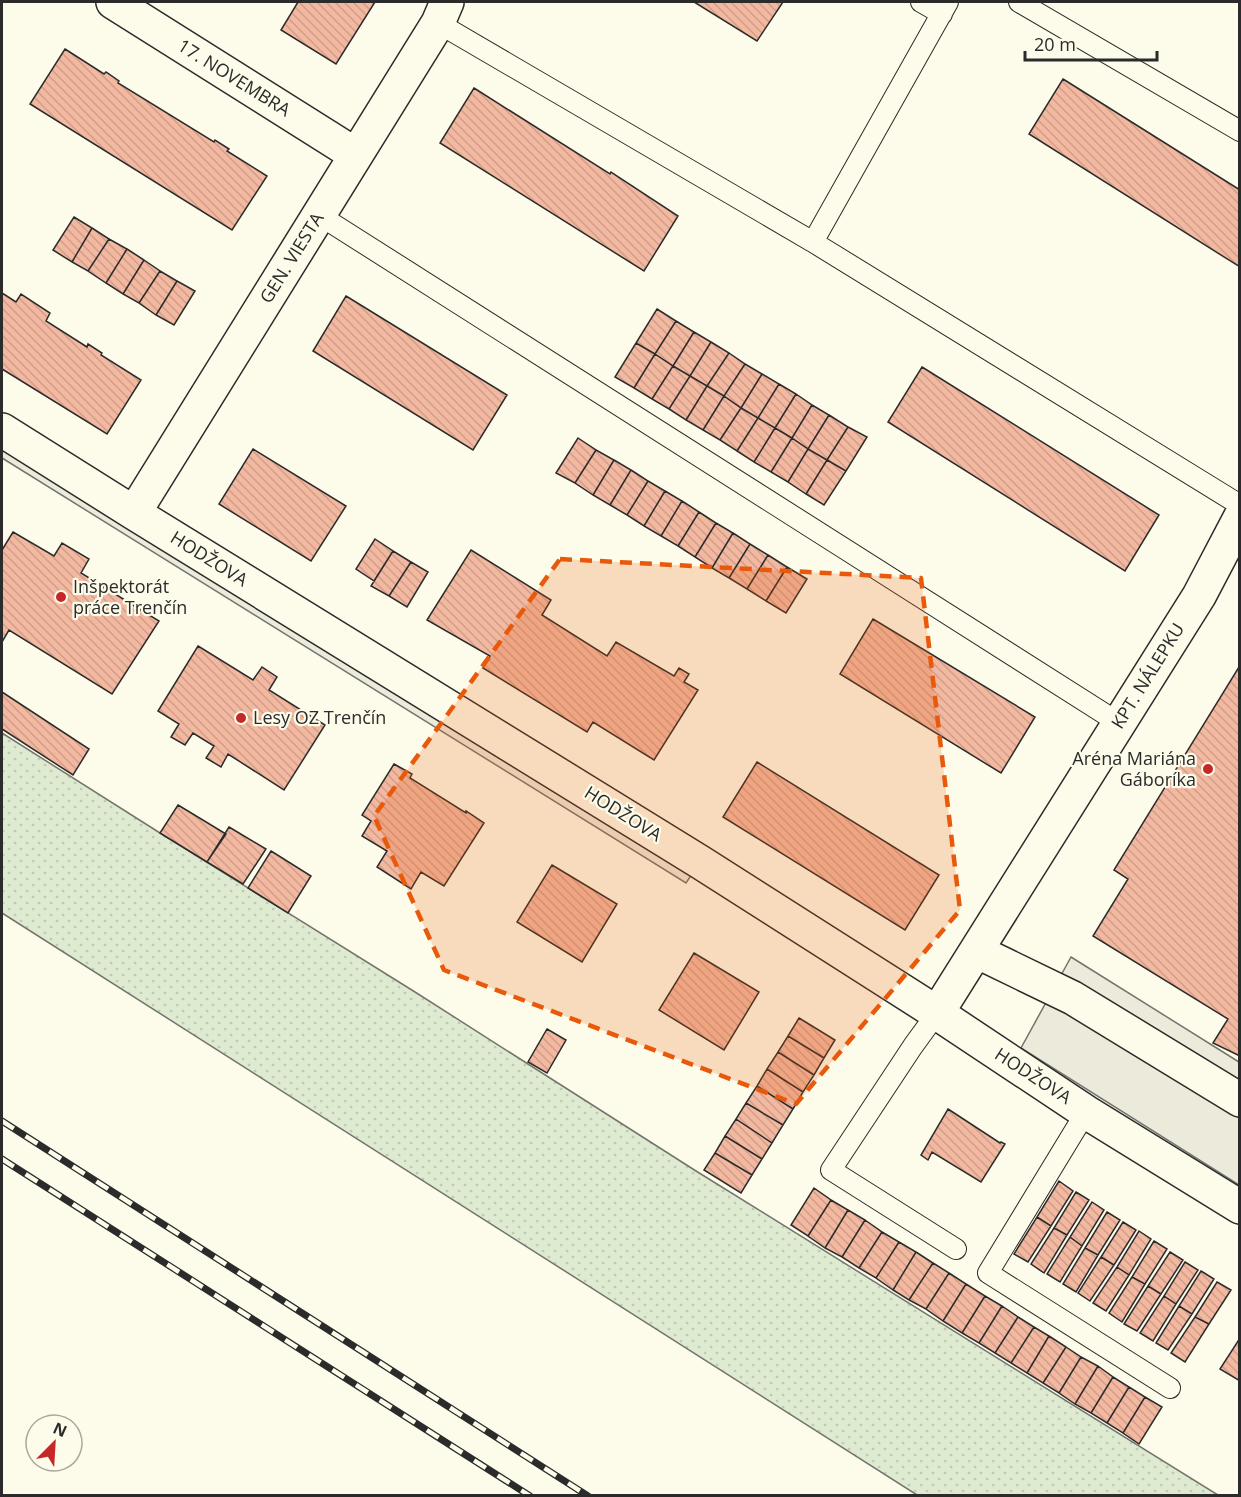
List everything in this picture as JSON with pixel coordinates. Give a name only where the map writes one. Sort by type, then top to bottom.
[{"type":"street","name":"17. NOVEMBRA","points":[[113,2],[356,155]]},
{"type":"street","name":"GEN. VIESTA","points":[[134,513],[442,12]]},
{"type":"street","name":"HODŽOVA","points":[[2,430],[700,862],[937,1013],[1086,1112],[1239,1207]]},
{"type":"street","name":"KPT. NÁLEPKU","points":[[937,1013],[1198,596],[1239,518]]},
{"type":"street","points":[[976,951],[1073,999],[1239,1100]]},
{"type":"lane","points":[[813,242],[945,8],[921,2]]},
{"type":"lane","points":[[1018,2],[1239,131]]},
{"type":"lane","points":[[442,12],[1239,505]]},
{"type":"lane","points":[[319,215],[1119,723]]},
{"type":"lane","points":[[937,1013],[831,1170],[956,1249]]},
{"type":"lane","points":[[1086,1112],[988,1273],[1170,1388]]},
{"type":"highlighted area","points":[[560,559],[921,578],[960,910],[796,1104],[444,970],[374,816]]},
{"type":"green space","points":[[2,733],[696,1171],[1218,1495],[917,1495],[2,913]]},
{"type":"shaded area","points":[[2,427],[700,862],[686,883],[2,458]]},
{"type":"shaded area","points":[[1071,957],[1239,1062],[1239,1185],[1021,1048]]},
{"type":"building","points":[[298,2],[375,2],[336,64],[281,30]]},
{"type":"building","points":[[694,2],[783,2],[757,41]]},
{"type":"building","points":[[65,49],[104,74],[106,72],[119,81],[118,83],[214,142],[215,140],[229,149],[227,151],[267,176],[232,230],[30,104]]},
{"type":"building","points":[[1063,79],[1240,190],[1240,267],[1029,134]]},
{"type":"building","points":[[474,88],[678,216],[644,271],[440,143]]},
{"type":"building","points":[[74,217],[92,228],[72,262],[53,250]]},
{"type":"building","points":[[92,228],[109,239],[88,271],[72,262]]},
{"type":"building","points":[[109,239],[127,249],[106,283],[88,271]]},
{"type":"building","points":[[127,249],[144,260],[123,294],[106,283]]},
{"type":"building","points":[[144,260],[160,271],[139,303],[123,294]]},
{"type":"building","points":[[160,271],[177,281],[156,315],[139,303]]},
{"type":"building","points":[[177,281],[195,291],[174,325],[156,315]]},
{"type":"building","points":[[2,293],[16,302],[21,294],[50,313],[46,321],[87,347],[88,344],[141,380],[107,434],[2,369]]},
{"type":"building","points":[[346,296],[507,395],[473,450],[313,351]]},
{"type":"building","points":[[657,309],[676,321],[655,354],[636,343]]},
{"type":"building","points":[[676,321],[694,332],[673,366],[655,354]]},
{"type":"building","points":[[694,332],[711,342],[690,376],[673,366]]},
{"type":"building","points":[[711,342],[729,353],[707,386],[690,376]]},
{"type":"building","points":[[636,343],[655,354],[634,388],[615,377]]},
{"type":"building","points":[[729,353],[745,364],[724,396],[707,386]]},
{"type":"building","points":[[655,354],[673,366],[652,399],[634,388]]},
{"type":"building","points":[[745,364],[762,374],[741,408],[724,396]]},
{"type":"building","points":[[673,366],[690,376],[669,409],[652,399]]},
{"type":"building","points":[[922,367],[1159,515],[1125,571],[888,422]]},
{"type":"building","points":[[762,374],[779,384],[758,418],[741,408]]},
{"type":"building","points":[[690,376],[707,386],[686,420],[669,409]]},
{"type":"building","points":[[779,384],[796,394],[775,428],[758,418]]},
{"type":"building","points":[[707,386],[724,396],[703,430],[686,420]]},
{"type":"building","points":[[796,394],[812,405],[792,438],[775,428]]},
{"type":"building","points":[[724,396],[741,408],[720,440],[703,430]]},
{"type":"building","points":[[812,405],[829,415],[808,449],[792,438]]},
{"type":"building","points":[[741,408],[758,418],[737,451],[720,440]]},
{"type":"building","points":[[829,415],[848,427],[827,460],[808,449]]},
{"type":"building","points":[[758,418],[775,428],[754,462],[737,451]]},
{"type":"building","points":[[848,427],[867,437],[846,471],[827,460]]},
{"type":"building","points":[[775,428],[792,438],[771,472],[754,462]]},
{"type":"building","points":[[578,438],[596,450],[575,483],[556,473]]},
{"type":"building","points":[[792,438],[808,449],[788,482],[771,472]]},
{"type":"building","points":[[253,449],[346,506],[311,561],[219,504]]},
{"type":"building","points":[[808,449],[827,460],[806,494],[788,482]]},
{"type":"building","points":[[596,450],[614,460],[593,495],[575,483]]},
{"type":"building","points":[[614,460],[631,470],[610,505],[593,495]]},
{"type":"building","points":[[827,460],[846,471],[824,505],[806,494]]},
{"type":"building","points":[[631,470],[648,481],[627,515],[610,505]]},
{"type":"building","points":[[648,481],[665,491],[644,526],[627,515]]},
{"type":"building","points":[[665,491],[682,501],[661,536],[644,526]]},
{"type":"building","points":[[682,501],[699,512],[678,546],[661,536]]},
{"type":"building","points":[[699,512],[716,523],[695,557],[678,546]]},
{"type":"building","points":[[716,523],[733,533],[712,568],[695,557]]},
{"type":"building","name":"Inšpektorát práce Trenčín","points":[[13,532],[54,556],[62,543],[89,559],[81,573],[159,621],[112,694],[9,630],[2,642],[2,550]]},
{"type":"building","points":[[733,533],[750,544],[729,578],[712,568]]},
{"type":"building","points":[[375,539],[393,551],[374,581],[356,569]]},
{"type":"building","points":[[750,544],[768,555],[747,589],[729,578]]},
{"type":"building","points":[[471,550],[551,600],[542,615],[607,656],[616,642],[674,676],[679,668],[689,674],[684,682],[698,690],[654,760],[593,722],[587,732],[483,668],[490,656],[427,620]]},
{"type":"building","points":[[393,551],[411,562],[389,596],[371,586]]},
{"type":"building","points":[[768,555],[787,567],[766,601],[747,589]]},
{"type":"building","points":[[411,562],[428,572],[407,607],[389,596]]},
{"type":"building","points":[[787,567],[807,579],[786,613],[766,601]]},
{"type":"building","points":[[873,619],[1035,717],[1001,773],[840,674]]},
{"type":"building","name":"Lesy OZ Trenčín","points":[[198,646],[253,680],[262,667],[277,677],[269,690],[325,725],[284,790],[228,754],[221,767],[206,758],[214,746],[193,733],[185,745],[171,737],[179,724],[158,711]]},
{"type":"building","name":"Aréna Mariána Gáboríka","points":[[1239,667],[1240,1056],[1213,1043],[1228,1019],[1093,936],[1128,879],[1114,870]]},
{"type":"building","points":[[2,692],[89,749],[73,775],[2,729]]},
{"type":"building","points":[[757,762],[939,875],[905,930],[723,817]]},
{"type":"building","points":[[394,764],[412,774],[410,778],[484,823],[444,886],[421,872],[411,889],[377,867],[387,851],[362,836],[371,821],[362,815]]},
{"type":"building","points":[[178,805],[226,834],[207,862],[160,833]]},
{"type":"building","points":[[229,827],[266,849],[243,884],[207,862]]},
{"type":"building","points":[[271,851],[311,876],[288,913],[248,888]]},
{"type":"building","points":[[552,865],[617,904],[582,962],[517,922]]},
{"type":"building","points":[[694,953],[759,992],[724,1050],[659,1010]]},
{"type":"building","points":[[799,1018],[835,1040],[824,1058],[788,1036]]},
{"type":"building","points":[[547,1029],[566,1040],[547,1073],[528,1062]]},
{"type":"building","points":[[788,1036],[824,1058],[814,1075],[778,1052]]},
{"type":"building","points":[[778,1052],[814,1075],[803,1092],[767,1069]]},
{"type":"building","points":[[767,1069],[803,1092],[793,1109],[757,1086]]},
{"type":"building","points":[[757,1086],[793,1109],[783,1125],[746,1103]]},
{"type":"building","points":[[746,1103],[783,1125],[772,1143],[736,1119]]},
{"type":"building","points":[[948,1109],[1005,1144],[981,1182],[932,1152],[928,1160],[921,1155]]},
{"type":"building","points":[[736,1119],[772,1143],[762,1159],[725,1136]]},
{"type":"building","points":[[725,1136],[762,1159],[752,1175],[715,1153]]},
{"type":"building","points":[[715,1153],[752,1175],[741,1193],[704,1170]]},
{"type":"building","points":[[1059,1181],[1073,1191],[1051,1226],[1037,1217]]},
{"type":"building","points":[[814,1188],[831,1200],[808,1236],[791,1225]]},
{"type":"building","points":[[1076,1192],[1089,1200],[1067,1235],[1054,1228]]},
{"type":"building","points":[[831,1200],[848,1210],[825,1248],[808,1236]]},
{"type":"building","points":[[1092,1202],[1104,1210],[1082,1246],[1070,1237]]},
{"type":"building","points":[[848,1210],[865,1220],[842,1257],[825,1248]]},
{"type":"building","points":[[1107,1212],[1120,1220],[1098,1255],[1085,1248]]},
{"type":"building","points":[[1037,1217],[1051,1226],[1028,1262],[1014,1254]]},
{"type":"building","points":[[865,1220],[882,1232],[859,1268],[842,1257]]},
{"type":"building","points":[[1123,1222],[1136,1230],[1114,1265],[1101,1257]]},
{"type":"building","points":[[1054,1228],[1067,1235],[1044,1273],[1031,1264]]},
{"type":"building","points":[[1139,1231],[1151,1239],[1129,1275],[1117,1267]]},
{"type":"building","points":[[882,1232],[899,1242],[876,1278],[859,1268]]},
{"type":"building","points":[[1070,1237],[1082,1246],[1060,1282],[1047,1274]]},
{"type":"building","points":[[1154,1241],[1167,1249],[1145,1284],[1132,1277]]},
{"type":"building","points":[[899,1242],[916,1252],[893,1290],[876,1278]]},
{"type":"building","points":[[1085,1248],[1098,1255],[1076,1292],[1063,1284]]},
{"type":"building","points":[[916,1252],[933,1263],[909,1300],[893,1290]]},
{"type":"building","points":[[1170,1252],[1183,1260],[1161,1294],[1148,1286]]},
{"type":"building","points":[[1101,1257],[1114,1265],[1090,1301],[1078,1293]]},
{"type":"building","points":[[1185,1262],[1198,1270],[1176,1304],[1164,1296]]},
{"type":"building","points":[[933,1263],[949,1273],[926,1309],[909,1300]]},
{"type":"building","points":[[1117,1267],[1129,1275],[1106,1311],[1093,1303]]},
{"type":"building","points":[[1201,1271],[1214,1279],[1192,1314],[1179,1306]]},
{"type":"building","points":[[949,1273],[966,1284],[943,1321],[926,1309]]},
{"type":"building","points":[[1132,1277],[1145,1284],[1122,1322],[1109,1313]]},
{"type":"building","points":[[1217,1282],[1231,1290],[1209,1324],[1195,1317]]},
{"type":"building","points":[[966,1284],[985,1296],[962,1333],[943,1321]]},
{"type":"building","points":[[1148,1286],[1161,1294],[1137,1331],[1124,1324]]},
{"type":"building","points":[[985,1296],[1002,1306],[979,1343],[962,1333]]},
{"type":"building","points":[[1164,1296],[1176,1304],[1153,1341],[1140,1333]]},
{"type":"building","points":[[1002,1306],[1018,1317],[995,1353],[979,1343]]},
{"type":"building","points":[[1179,1306],[1192,1314],[1168,1350],[1156,1343]]},
{"type":"building","points":[[1018,1317],[1034,1327],[1011,1363],[995,1353]]},
{"type":"building","points":[[1195,1317],[1209,1324],[1185,1362],[1171,1353]]},
{"type":"building","points":[[1034,1327],[1049,1336],[1027,1373],[1011,1363]]},
{"type":"building","points":[[1049,1336],[1066,1347],[1043,1383],[1027,1373]]},
{"type":"building","points":[[1240,1338],[1240,1381],[1220,1369]]},
{"type":"building","points":[[1066,1347],[1081,1357],[1059,1393],[1043,1383]]},
{"type":"building","points":[[1081,1357],[1098,1366],[1075,1404],[1059,1393]]},
{"type":"building","points":[[1098,1366],[1113,1377],[1091,1413],[1075,1404]]},
{"type":"building","points":[[1113,1377],[1129,1387],[1107,1423],[1091,1413]]},
{"type":"building","points":[[1129,1387],[1145,1397],[1123,1433],[1107,1423]]},
{"type":"building","points":[[1145,1397],[1162,1407],[1139,1444],[1123,1433]]},
{"type":"railway","points":[[2,1121],[588,1496]]},
{"type":"railway","points":[[2,1159],[530,1496]]},
{"type":"place","name":"Inšpektorát práce Trenčín","points":[[61,597]]},
{"type":"place","name":"Lesy OZ Trenčín","points":[[241,718]]},
{"type":"place","name":"Aréna Mariána Gáboríka","points":[[1208,769]]}]
